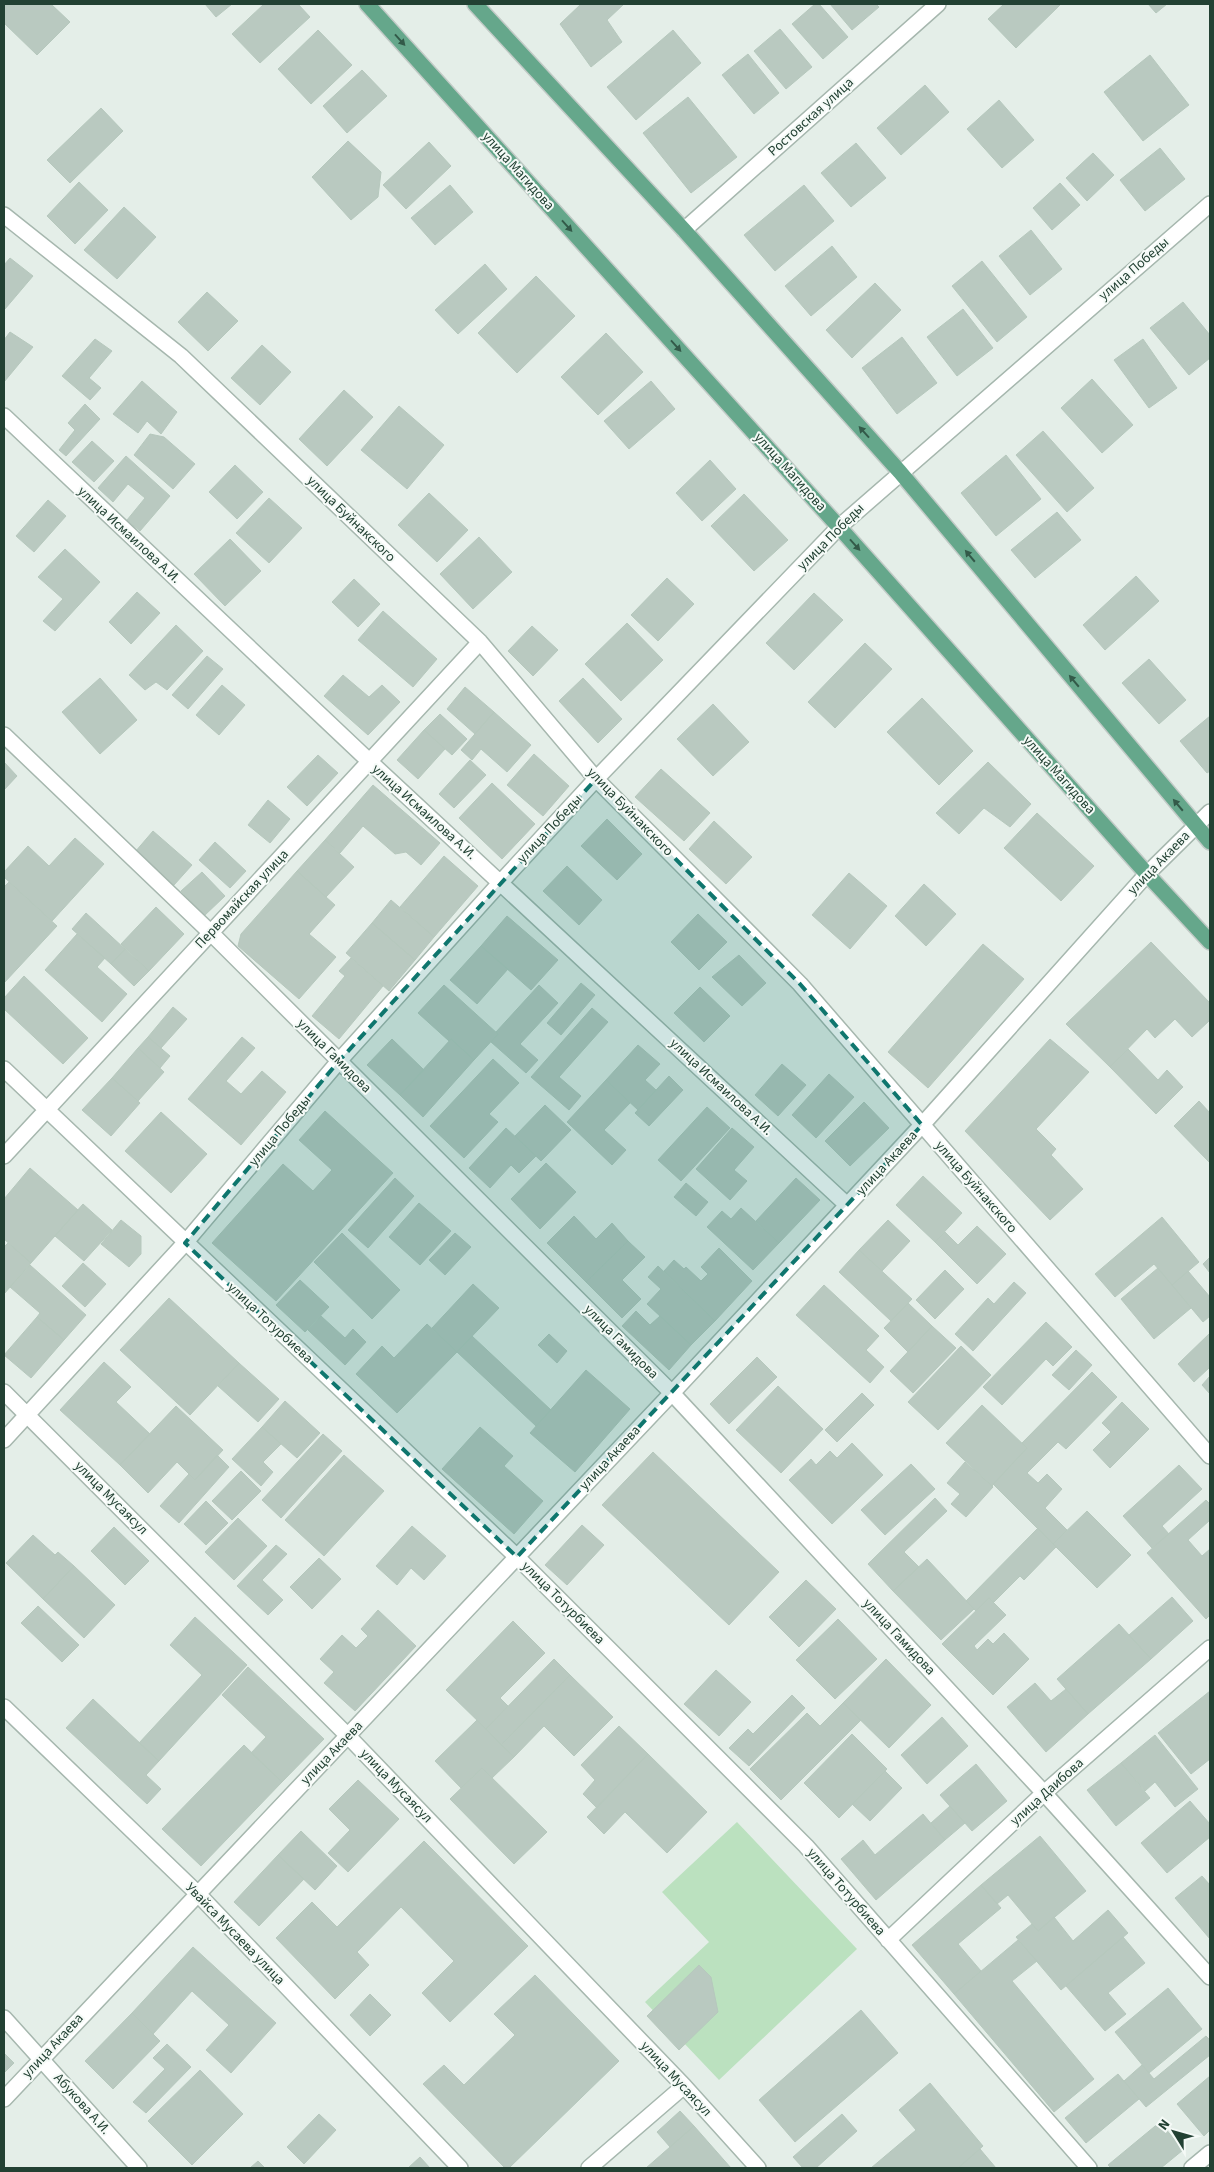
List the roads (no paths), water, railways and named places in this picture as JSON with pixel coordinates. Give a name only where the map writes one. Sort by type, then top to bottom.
[{"type":"main road","name":"улица Магидова","points":[[367,4],[1210,942]]},
{"type":"main road","points":[[475,4],[684,230],[900,472],[1210,842]]},
{"type":"street","name":"Ростовская улица","points":[[684,230],[938,4]]},
{"type":"street","name":"улица Победы","points":[[4,1440],[185,1243],[339,1062],[501,882],[596,779],[839,527],[1210,204]]},
{"type":"street","name":"улица Буйнакского","points":[[4,215],[181,356],[480,642],[596,779],[800,984],[1210,1456]]},
{"type":"street","name":"улица Исмаилова А.И.","points":[[4,416],[369,761],[847,1205]]},
{"type":"street","name":"Первомайская улица","points":[[4,1156],[480,642]]},
{"type":"street","name":"улица Гамидова","points":[[4,735],[211,933],[672,1393],[1044,1793],[1210,1977]]},
{"type":"street","name":"улица Акаева","points":[[4,2099],[672,1393],[922,1125],[1147,874],[1210,812]]},
{"type":"street","name":"улица Тотурбиева","points":[[4,1070],[516,1557],[806,1846],[1089,2168]]},
{"type":"street","name":"улица Мусаясул","points":[[4,1392],[348,1736],[684,2086],[758,2168]]},
{"type":"street","name":"улица Даибова","points":[[888,1940],[1044,1793],[1210,1648]]},
{"type":"street","name":"Увайса Мусаева улица","points":[[4,1707],[198,1894],[460,2168]]},
{"type":"street","name":"Абукова А.И.","points":[[4,2018],[140,2168]]},
{"type":"street","points":[[589,2168],[684,2086]]},
{"type":"street","points":[[1192,2168],[1210,2153]]}]
